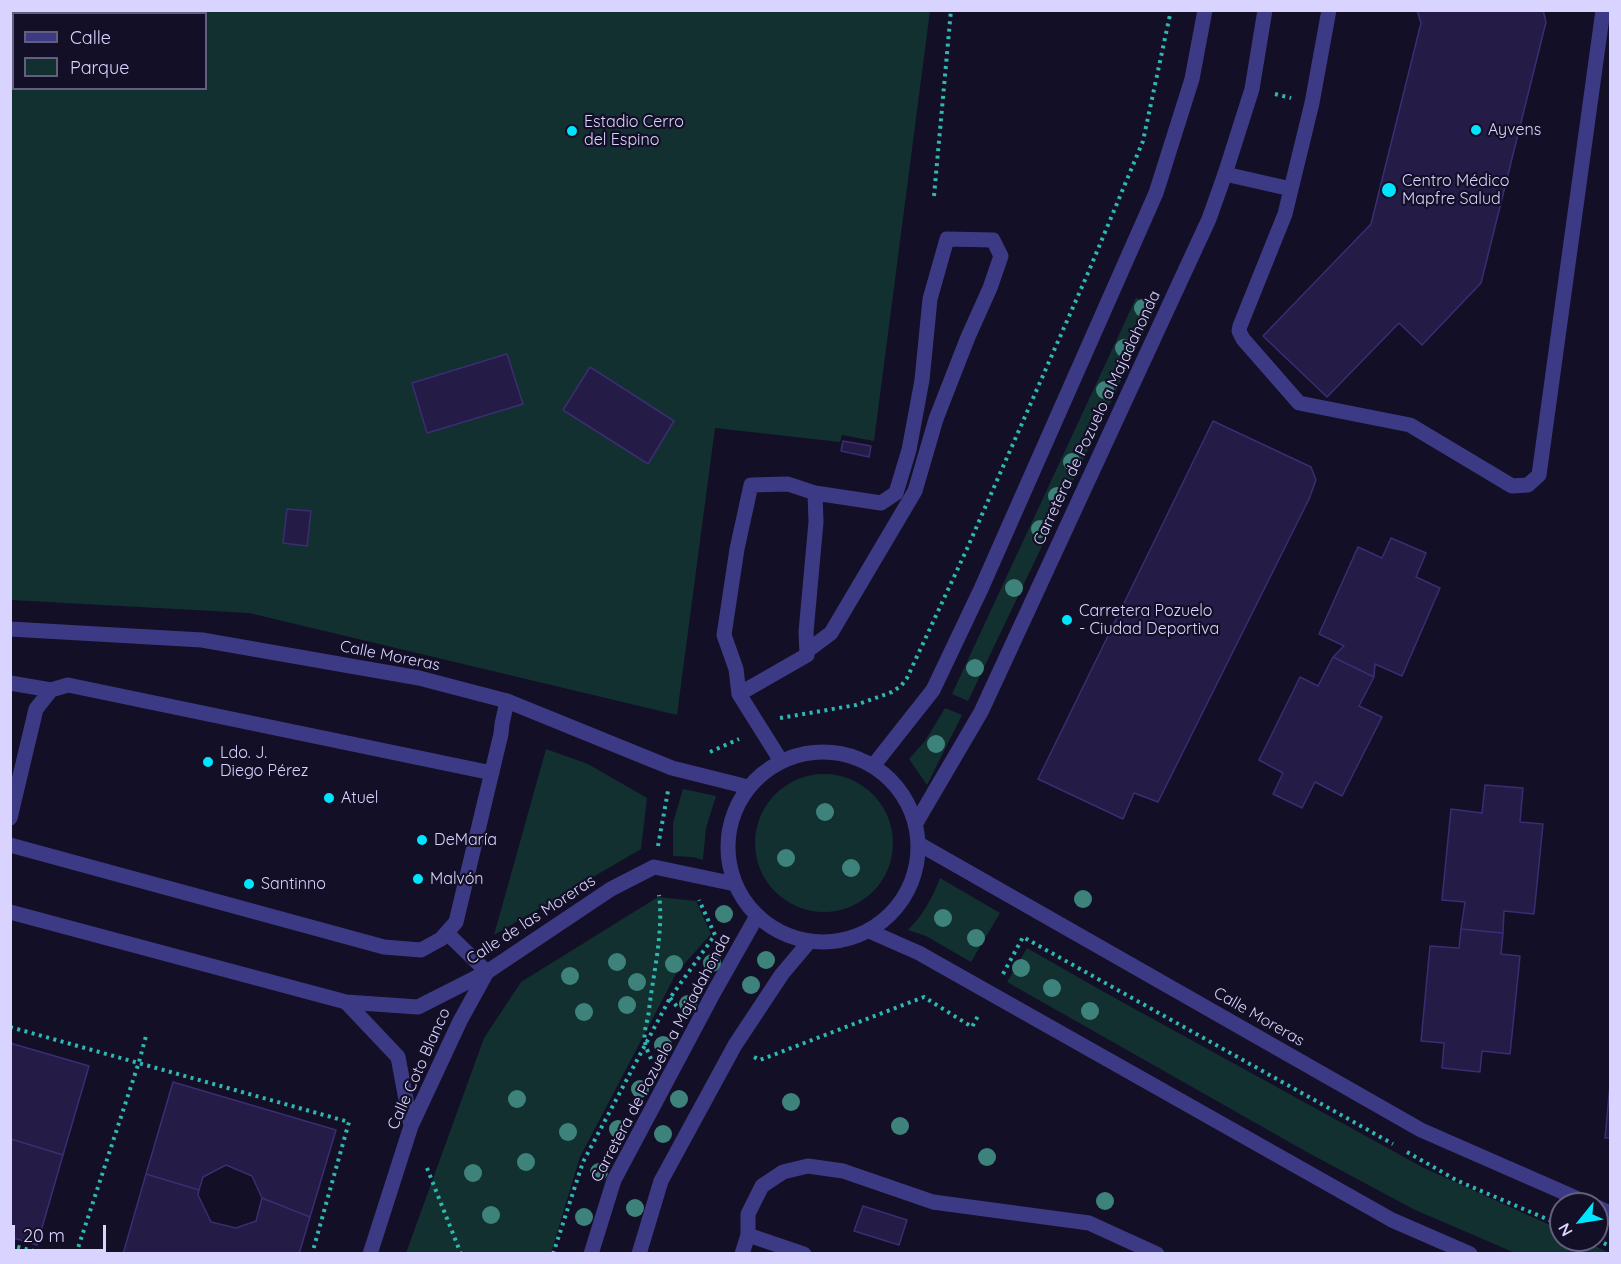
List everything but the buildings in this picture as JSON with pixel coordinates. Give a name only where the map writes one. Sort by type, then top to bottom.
[{"type":"street","name":"Carretera de Pozuelo a Majadahonda","points":[[873,766],[933,690],[981,588],[1156,193],[1192,79],[1205,10]]},
{"type":"street","name":"Carretera de Pozuelo a Majadahonda","points":[[916,823],[981,712],[1204,229],[1225,174],[1252,89],[1265,10]]},
{"type":"street","points":[[1329,10],[1312,103],[1285,214],[1239,331],[1243,339],[1299,403],[1410,425],[1512,486],[1528,485],[1539,475],[1603,10]]},
{"type":"street","points":[[1225,174],[1291,189]]},
{"type":"street","points":[[781,761],[739,694],[736,669],[724,635],[737,549],[751,485],[788,484],[815,493],[881,503],[896,493],[909,450],[922,380],[930,299],[947,239],[993,240],[1001,256],[936,419],[915,491],[831,633],[807,651]]},
{"type":"street","points":[[739,694],[807,655],[806,632],[816,522],[815,493]]},
{"type":"street","name":"Calle Moreras","points":[[10,629],[202,640],[419,678],[507,701],[672,768],[748,787]]},
{"type":"street","points":[[10,684],[51,690],[68,685],[492,773]]},
{"type":"street","points":[[10,818],[36,709],[51,690]]},
{"type":"street","points":[[10,845],[384,947],[421,950],[441,939],[456,922],[507,701]]},
{"type":"street","points":[[828,751],[851,756],[873,766],[892,781],[907,801],[916,823],[919,844],[916,870],[906,895],[891,916],[869,931],[850,939],[830,943],[809,942],[790,937],[772,928],[744,901],[735,884],[728,859],[728,834],[735,809],[748,787],[763,772],[781,761],[803,753],[828,751]]},
{"type":"street","name":"Calle Moreras","points":[[919,844],[1421,1130],[1563,1192]]},
{"type":"street","points":[[654,867],[735,884]]},
{"type":"street","name":"Calle de las Moreras","points":[[346,1002],[418,1007],[487,972],[611,889],[654,867]]},
{"type":"street","points":[[10,912],[346,1002],[398,1057],[411,1126]]},
{"type":"street","name":"Carretera de Pozuelo a Majadahonda","points":[[591,1254],[614,1180],[757,916]]},
{"type":"street","points":[[869,931],[919,953],[1392,1220],[1470,1254]]},
{"type":"street","points":[[447,933],[487,972]]},
{"type":"street","points":[[639,1254],[661,1181],[735,1045],[782,974],[809,942]]},
{"type":"street","name":"Calle Coto Blanco","points":[[370,1254],[411,1126],[460,1021],[487,972]]},
{"type":"street","points":[[742,1254],[748,1235],[748,1214],[762,1186],[783,1172],[808,1166],[843,1171],[933,1202],[1089,1223],[1157,1254]]},
{"type":"street","points":[[748,1235],[804,1254]]},
{"type":"path","points":[[934,196],[951,10]]},
{"type":"path","points":[[665,894],[656,892],[654,867],[672,768],[747,736],[783,717],[856,705],[892,692],[907,678],[966,551],[1088,273],[1143,141],[1172,10]]},
{"type":"path","points":[[1252,89],[1312,103]]},
{"type":"path","points":[[651,1059],[644,1033],[648,1018],[658,936],[661,908],[659,895]]},
{"type":"path","points":[[553,1254],[583,1162],[670,998],[715,935],[698,898]]},
{"type":"path","points":[[10,1026],[349,1122],[312,1254]]},
{"type":"path","points":[[76,1254],[146,1036]]},
{"type":"path","points":[[427,1168],[461,1254]]},
{"type":"path","points":[[10,1245],[46,1254]]},
{"type":"green space","points":[[10,11],[930,11],[874,441],[842,435],[840,442],[715,428],[677,715],[249,613],[11,600]]},
{"type":"green space","points":[[1136,298],[1157,305],[968,701],[952,694]]},
{"type":"green space","points":[[945,708],[962,715],[927,785],[909,759],[925,741]]},
{"type":"green space","points":[[546,749],[588,764],[647,798],[641,849],[494,935]]},
{"type":"green space","points":[[824,774],[850,779],[873,794],[888,817],[893,843],[888,869],[873,892],[850,907],[824,912],[798,907],[775,892],[760,869],[755,843],[760,817],[775,794],[798,779]]},
{"type":"green space","points":[[683,789],[716,796],[706,828],[703,860],[673,856],[673,823]]},
{"type":"green space","points":[[940,878],[1000,913],[971,962],[926,936],[908,930],[927,906]]},
{"type":"green space","points":[[658,897],[696,901],[711,934],[677,972],[580,1157],[551,1253],[406,1253],[484,1038],[521,982]]},
{"type":"green space","points":[[1027,948],[1424,1168],[1549,1225],[1549,1252],[1610,1253],[1515,1253],[1413,1209],[1305,1151],[1007,982]]},
{"type":"place","name":"Ayvens","points":[[1476,130]]},
{"type":"place","name":"Estadio Cerro del Espino","points":[[572,131]]},
{"type":"place","name":"Centro Médico Mapfre Salud","points":[[1389,190]]},
{"type":"place","name":"Carretera Pozuelo - Ciudad Deportiva","points":[[1067,620]]},
{"type":"place","name":"Ldo. J. Diego Pérez","points":[[208,762]]},
{"type":"place","name":"Atuel","points":[[329,798]]},
{"type":"place","name":"DeMaría","points":[[422,840]]},
{"type":"place","name":"Malvón","points":[[418,879]]},
{"type":"place","name":"Santinno","points":[[249,884]]}]
